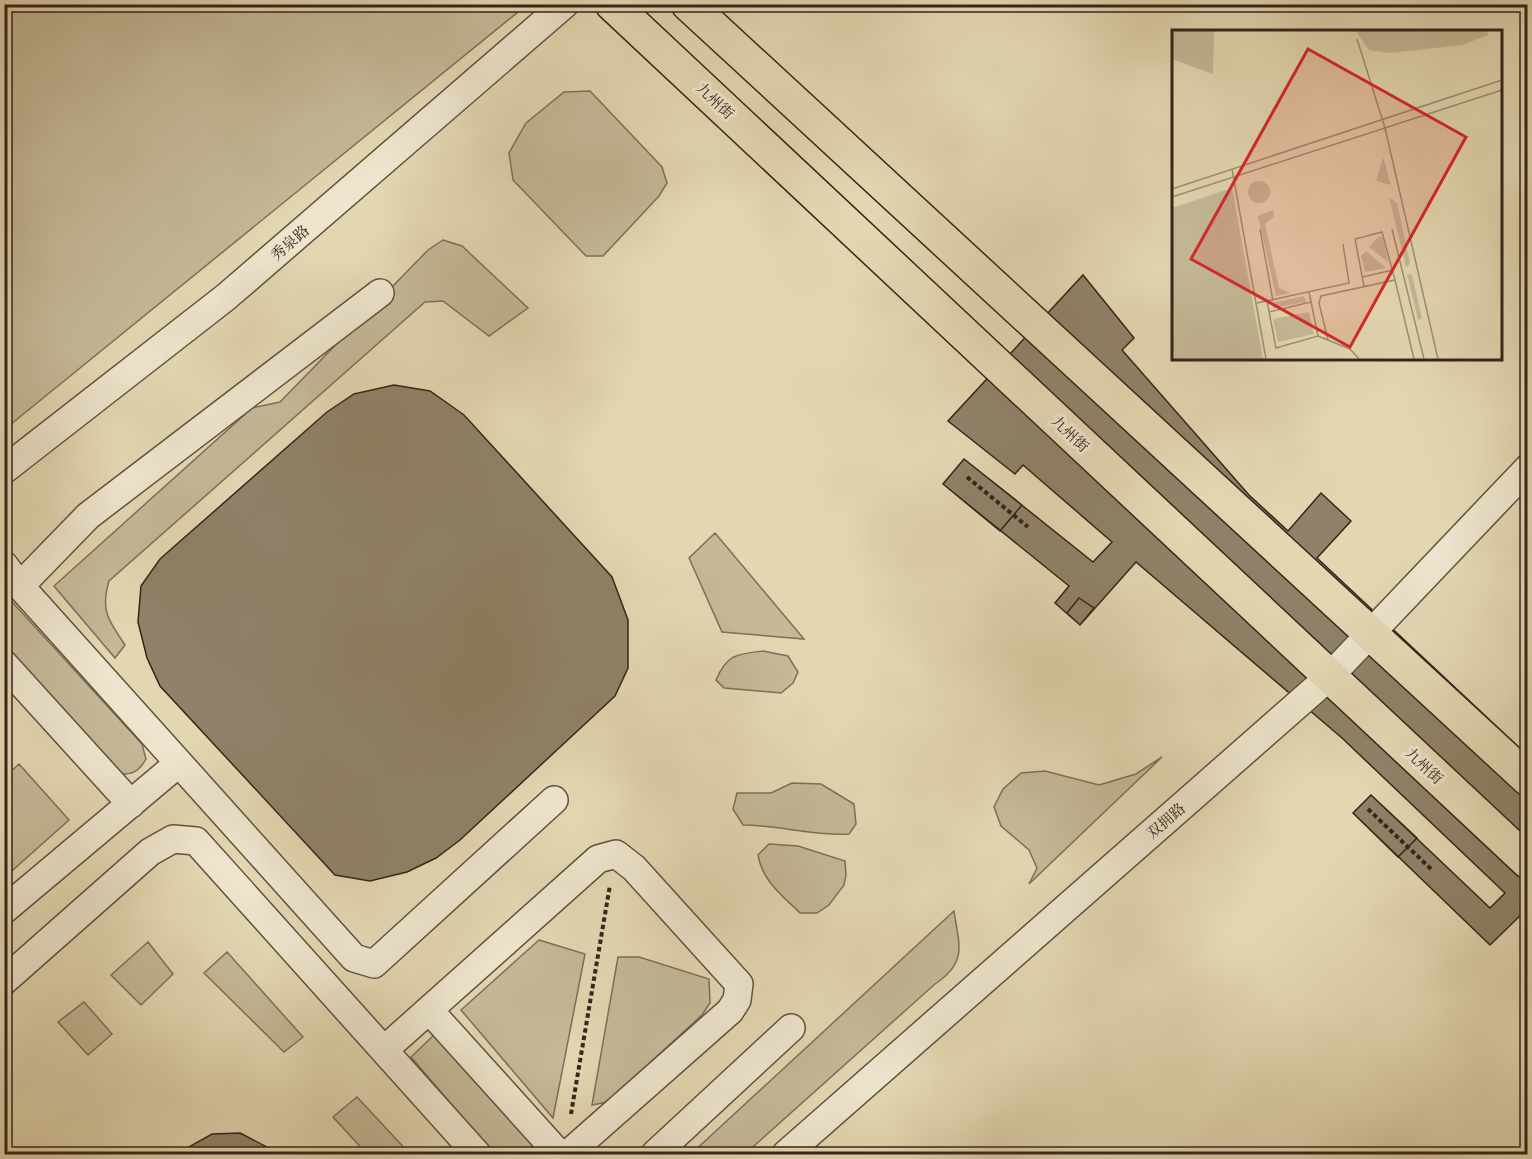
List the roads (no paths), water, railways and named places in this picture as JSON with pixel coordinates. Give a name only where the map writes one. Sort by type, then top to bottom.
[{"type":"main road","name":"九州街","points":[[612,4],[1527,862]]},
{"type":"main road","points":[[688,4],[1527,779]]},
{"type":"street","name":"秀泉路","points":[[4,470],[226,297],[565,4]]},
{"type":"street","points":[[381,293],[12,575],[354,958],[374,964],[554,800]]},
{"type":"street","name":"双拥路","points":[[786,1155],[1329,677],[1527,468]]},
{"type":"street","points":[[4,664],[131,804]]},
{"type":"street","points":[[4,910],[179,763]]},
{"type":"street","points":[[4,981],[150,852],[173,839],[196,841],[477,1155]]},
{"type":"street","points":[[384,1050],[598,859],[616,854],[634,867],[739,984],[737,1000],[730,1011],[568,1155]]},
{"type":"street","points":[[429,1010],[559,1155]]},
{"type":"street","points":[[655,1155],[791,1029]]}]
